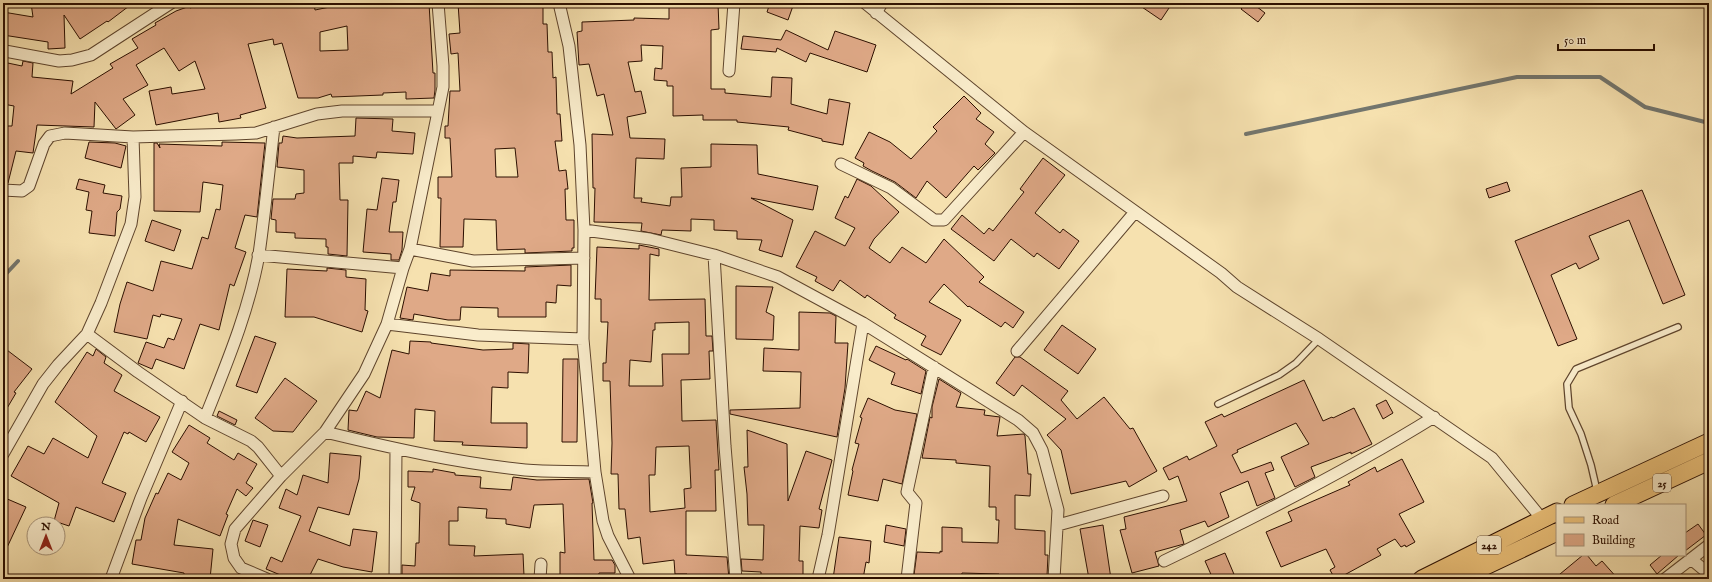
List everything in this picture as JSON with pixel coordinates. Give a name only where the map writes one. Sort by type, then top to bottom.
[{"type":"main road","points":[[1575,504],[1709,442]]},
{"type":"main road","name":"25","points":[[1616,504],[1709,461]]},
{"type":"main road","name":"242","points":[[1422,579],[1556,513]]},
{"type":"main road","points":[[1458,579],[1556,532]]},
{"type":"street","points":[[5,51],[59,61],[72,60],[91,55],[171,3]]},
{"type":"street","points":[[267,579],[241,568],[234,558],[231,544],[236,529],[282,476],[325,432],[364,374],[387,324],[410,249],[443,87],[438,3]]},
{"type":"street","points":[[559,3],[569,46],[578,113],[584,230],[583,339],[595,472],[603,520],[608,536],[630,579]]},
{"type":"street","points":[[729,71],[734,3]]},
{"type":"street","points":[[865,3],[879,8],[1024,132],[1221,273],[1237,287],[1319,339],[1492,458],[1542,520]]},
{"type":"street","points":[[3,190],[22,191],[29,186],[44,144],[50,136],[65,133],[133,137],[256,133],[318,114],[342,111],[438,111]]},
{"type":"street","points":[[205,418],[236,340],[246,307],[258,255],[274,127]]},
{"type":"street","points":[[841,164],[891,188],[934,220],[940,221],[944,220],[1024,132]]},
{"type":"street","points":[[3,454],[43,384],[58,365],[87,334],[101,303],[131,224],[135,197],[133,137]]},
{"type":"street","points":[[1017,351],[1135,212]]},
{"type":"street","points":[[584,230],[650,239],[714,255],[778,277],[863,322],[1018,420],[1033,433],[1042,450],[1058,510],[1054,579]]},
{"type":"street","points":[[410,249],[473,261],[584,258]]},
{"type":"street","points":[[258,255],[403,268]]},
{"type":"street","points":[[714,255],[725,439],[736,579]]},
{"type":"street","points":[[818,579],[828,535],[863,322]]},
{"type":"street","points":[[387,324],[478,335],[583,339]]},
{"type":"street","points":[[87,334],[138,372],[205,418],[251,441],[258,447],[282,476]]},
{"type":"street","points":[[907,579],[916,503],[907,492],[934,367]]},
{"type":"street","points":[[111,579],[141,498],[182,402]]},
{"type":"street","points":[[1164,561],[1234,528],[1300,494],[1389,445],[1434,417]]},
{"type":"street","points":[[325,432],[396,449],[526,470],[595,472]]},
{"type":"street","points":[[395,579],[396,449]]},
{"type":"street","points":[[1058,525],[1163,496]]},
{"type":"street","points":[[1665,579],[1709,545]]},
{"type":"street","points":[[1692,559],[1709,574]]},
{"type":"street","points":[[540,579],[541,564]]},
{"type":"lane","points":[[1598,493],[1591,465],[1569,408],[1567,384],[1576,369],[1678,327]]},
{"type":"lane","points":[[1218,404],[1279,375],[1296,363],[1319,339]]},
{"type":"building","points":[[31,3],[133,3],[108,22],[107,21],[80,39],[64,15],[65,48],[48,49],[48,42],[3,35],[3,12],[33,17]]},
{"type":"building","points":[[207,3],[314,3],[315,10],[349,3],[429,3],[433,73],[435,73],[434,98],[406,99],[406,92],[383,93],[383,95],[332,97],[331,94],[318,98],[298,98],[282,43],[274,45],[273,39],[248,44],[266,108],[240,115],[241,118],[219,122],[218,113],[156,125],[149,91],[171,87],[172,94],[205,89],[195,61],[179,71],[164,48],[136,65],[148,85],[123,99],[135,115],[116,129],[95,102],[94,127],[37,125],[33,153],[16,151],[8,183],[3,183],[3,126],[12,126],[14,106],[3,104],[3,62],[22,66],[23,61],[33,63],[32,77],[73,81],[71,94],[113,68],[110,64],[138,48],[132,39],[176,11],[190,6],[190,8]],"holes":[[[347,26],[348,50],[320,51],[320,32]]]},
{"type":"building","points":[[458,3],[489,3],[490,7],[515,7],[515,3],[543,3],[543,24],[547,24],[548,52],[552,52],[553,78],[556,77],[557,114],[560,114],[562,141],[555,141],[559,171],[566,170],[568,189],[565,189],[566,220],[574,220],[574,248],[572,248],[572,251],[525,253],[525,249],[497,250],[496,220],[464,219],[463,247],[440,247],[441,198],[438,198],[438,177],[452,177],[450,138],[445,138],[445,126],[448,126],[450,91],[460,91],[458,53],[451,54],[449,34],[460,33]],"holes":[[[515,148],[518,177],[496,177],[495,149]]]},
{"type":"building","points":[[718,3],[719,29],[711,30],[711,89],[725,89],[725,93],[771,97],[772,77],[792,78],[791,104],[827,114],[829,99],[850,103],[843,145],[822,141],[822,139],[788,130],[789,127],[737,122],[737,120],[703,120],[703,115],[673,116],[673,86],[667,86],[667,81],[654,80],[655,68],[662,69],[663,46],[641,45],[642,61],[628,62],[635,92],[641,91],[646,113],[627,117],[630,138],[665,139],[664,159],[636,158],[634,198],[642,198],[641,202],[670,206],[671,197],[682,197],[681,168],[711,167],[711,144],[757,145],[758,174],[818,186],[813,210],[751,198],[793,220],[782,257],[759,250],[762,240],[737,239],[737,231],[714,230],[714,220],[691,219],[691,231],[662,230],[661,235],[641,231],[642,223],[594,222],[595,188],[593,188],[592,134],[613,135],[604,94],[597,96],[589,64],[579,65],[577,32],[582,31],[582,22],[634,20],[634,18],[669,19],[669,6]]},
{"type":"building","points":[[770,3],[794,3],[788,20],[767,12]]},
{"type":"building","points":[[1136,3],[1171,3],[1161,20]]},
{"type":"building","points":[[1246,3],[1252,3],[1265,13],[1258,22],[1241,9]]},
{"type":"building","points":[[786,30],[828,50],[835,31],[876,45],[867,72],[810,53],[806,62],[777,48],[776,52],[741,49],[743,36],[781,40]]},
{"type":"building","points":[[964,96],[981,113],[976,119],[994,132],[985,144],[995,153],[978,170],[974,166],[946,198],[927,181],[916,198],[895,182],[863,166],[864,163],[855,158],[869,132],[890,142],[911,159],[937,131],[933,127]]},
{"type":"building","points":[[356,118],[393,119],[392,131],[415,133],[413,154],[377,152],[376,158],[353,156],[353,163],[339,163],[340,200],[348,200],[347,256],[328,254],[326,239],[295,238],[295,233],[276,232],[276,220],[271,219],[273,199],[295,199],[296,194],[304,193],[304,170],[277,167],[279,143],[282,143],[283,136],[297,138],[355,136]]},
{"type":"building","points":[[89,142],[115,143],[126,146],[121,168],[85,158]]},
{"type":"building","points":[[222,142],[265,143],[257,217],[245,215],[235,248],[246,252],[234,286],[230,284],[219,330],[200,324],[184,369],[156,359],[152,369],[138,363],[146,342],[164,348],[168,338],[174,340],[182,319],[161,314],[160,317],[153,315],[147,339],[114,332],[120,304],[127,282],[153,291],[161,261],[192,269],[202,237],[208,239],[216,209],[220,210],[223,185],[203,182],[200,212],[154,211],[154,143],[157,143],[160,148],[159,144],[222,146]]},
{"type":"building","points":[[1043,158],[1065,175],[1035,213],[1060,233],[1063,229],[1079,241],[1059,269],[1037,253],[1034,257],[1011,239],[994,261],[951,229],[962,215],[984,234],[989,228],[993,231],[1024,192],[1020,189]]},
{"type":"building","points":[[382,178],[399,180],[396,202],[393,202],[389,232],[403,232],[402,250],[399,260],[391,260],[391,254],[363,252],[367,209],[377,210]]},
{"type":"building","points":[[79,179],[105,185],[103,193],[122,196],[120,209],[117,212],[115,236],[89,233],[92,211],[86,210],[89,192],[76,189]]},
{"type":"building","points":[[857,179],[871,186],[899,212],[874,239],[869,248],[890,263],[902,247],[926,263],[944,239],[984,277],[979,282],[1024,312],[1013,328],[1005,322],[1001,327],[969,306],[968,307],[944,284],[929,302],[961,320],[941,355],[921,345],[926,336],[894,318],[896,315],[867,295],[865,298],[840,280],[833,291],[815,281],[817,277],[796,267],[815,231],[845,246],[855,228],[835,218],[845,196],[848,198]]},
{"type":"building","points":[[1507,182],[1510,191],[1489,198],[1486,189]]},
{"type":"building","points":[[1642,190],[1685,295],[1663,304],[1629,220],[1589,236],[1599,259],[1579,269],[1576,263],[1551,275],[1577,339],[1558,346],[1515,241]]},
{"type":"building","points":[[152,220],[181,230],[174,251],[145,241]]},
{"type":"building","points":[[639,245],[659,249],[659,256],[650,254],[649,300],[705,299],[706,336],[712,336],[713,351],[709,351],[710,379],[681,380],[682,421],[716,420],[719,470],[715,470],[716,511],[686,511],[686,555],[727,557],[729,579],[687,579],[687,574],[675,574],[674,560],[643,564],[640,537],[628,539],[625,509],[619,509],[618,474],[611,474],[612,443],[610,381],[603,381],[603,363],[606,363],[608,322],[601,322],[601,299],[595,299],[597,247],[639,249]],"holes":[[[689,322],[689,354],[662,354],[663,386],[629,386],[630,360],[651,362],[653,330],[655,330],[655,323]],[[689,446],[691,488],[684,489],[685,508],[650,512],[649,475],[655,475],[656,447]]]},
{"type":"building","points":[[571,265],[571,286],[557,285],[556,303],[546,302],[546,317],[498,317],[498,308],[461,307],[460,320],[448,320],[414,314],[413,320],[400,318],[407,287],[428,291],[431,273],[450,276],[450,270],[525,271],[525,267]]},
{"type":"building","points":[[327,268],[346,270],[346,277],[366,279],[365,310],[368,311],[362,332],[314,317],[285,317],[287,269],[327,271]]},
{"type":"building","points":[[736,286],[773,287],[766,312],[774,316],[773,340],[736,339]]},
{"type":"building","points":[[799,312],[830,313],[836,316],[835,343],[848,343],[845,388],[837,437],[730,414],[730,410],[800,408],[801,372],[763,371],[764,348],[799,350]]},
{"type":"building","points":[[1062,325],[1096,349],[1078,374],[1044,350]]},
{"type":"building","points":[[255,336],[276,343],[257,393],[236,386]]},
{"type":"building","points":[[410,341],[431,342],[483,350],[513,349],[513,343],[529,344],[528,373],[508,372],[508,388],[492,387],[491,423],[527,423],[527,448],[462,445],[463,442],[434,441],[435,411],[415,409],[414,438],[377,437],[348,430],[349,410],[357,411],[366,391],[380,398],[392,350],[409,354]]},
{"type":"building","points":[[876,346],[906,360],[907,359],[926,371],[921,394],[891,384],[895,373],[869,360]]},
{"type":"building","points":[[3,347],[32,369],[14,392],[16,393],[3,415]]},
{"type":"building","points":[[96,349],[106,357],[104,363],[122,375],[114,391],[160,417],[146,442],[129,432],[128,434],[124,432],[102,483],[126,493],[114,522],[76,507],[69,526],[66,525],[66,516],[55,516],[59,503],[11,476],[28,446],[44,454],[53,438],[88,458],[97,436],[55,402],[87,352],[93,356]]},
{"type":"building","points":[[1015,357],[1020,357],[1068,391],[1061,400],[1077,419],[1104,397],[1130,429],[1133,428],[1157,471],[1129,487],[1126,481],[1071,494],[1061,450],[1047,435],[1066,419],[1022,385],[1014,396],[996,383]]},
{"type":"building","points":[[563,359],[578,359],[577,442],[562,442]]},
{"type":"building","points":[[285,378],[317,401],[293,432],[273,431],[255,418]]},
{"type":"building","points":[[939,379],[961,393],[956,407],[985,410],[984,415],[1000,417],[997,436],[1024,434],[1028,474],[1031,474],[1030,496],[1015,495],[1015,529],[1045,531],[1045,555],[1048,555],[1047,576],[1041,576],[1040,579],[999,579],[999,574],[962,573],[961,579],[939,579],[939,576],[914,575],[917,552],[942,552],[942,527],[962,528],[962,542],[998,543],[999,520],[996,520],[996,507],[989,507],[990,466],[956,463],[956,460],[922,458],[930,417],[932,418],[932,407]]},
{"type":"building","points":[[1304,380],[1323,421],[1354,408],[1372,444],[1351,454],[1351,452],[1311,467],[1315,477],[1295,487],[1281,457],[1309,444],[1296,423],[1237,450],[1238,452],[1232,455],[1241,473],[1271,462],[1274,470],[1265,473],[1275,498],[1257,506],[1248,481],[1220,493],[1229,517],[1208,527],[1205,521],[1180,530],[1184,544],[1155,552],[1159,566],[1132,573],[1120,530],[1126,529],[1124,517],[1187,501],[1178,476],[1169,480],[1163,468],[1187,456],[1189,460],[1217,446],[1205,422],[1222,414],[1224,417]]},
{"type":"building","points":[[868,398],[895,410],[917,414],[902,484],[883,479],[878,501],[848,495],[852,470],[859,444],[855,443],[862,418],[860,417]]},
{"type":"building","points":[[1386,400],[1393,413],[1383,419],[1376,405]]},
{"type":"building","points":[[219,411],[237,420],[235,425],[217,416]]},
{"type":"building","points":[[189,425],[210,438],[207,443],[234,460],[238,453],[257,464],[246,483],[253,488],[246,496],[237,489],[226,514],[228,515],[220,536],[178,519],[174,545],[213,549],[210,579],[184,579],[184,573],[132,564],[136,540],[141,540],[145,518],[156,493],[158,494],[168,473],[181,480],[189,463],[172,452]]},
{"type":"building","points":[[747,430],[787,444],[788,501],[806,451],[832,460],[819,509],[822,510],[819,528],[800,526],[799,561],[803,561],[803,579],[761,579],[761,572],[742,571],[741,559],[763,560],[764,525],[748,525],[744,467],[748,467]]},
{"type":"building","points":[[330,453],[361,456],[359,479],[349,515],[318,507],[309,531],[350,546],[353,529],[377,532],[372,572],[343,567],[318,559],[308,579],[290,579],[266,569],[271,557],[282,562],[301,516],[279,508],[286,489],[297,495],[303,475],[328,483]]},
{"type":"building","points":[[1402,459],[1424,502],[1399,514],[1415,542],[1406,547],[1405,545],[1401,547],[1395,539],[1377,549],[1381,555],[1337,579],[1335,579],[1330,570],[1335,567],[1326,549],[1281,567],[1266,532],[1292,521],[1288,512],[1350,485],[1348,482],[1375,467],[1377,472]]},
{"type":"building","points":[[433,469],[455,473],[455,475],[481,477],[480,488],[511,490],[513,477],[537,480],[589,479],[593,503],[594,560],[612,560],[615,565],[615,573],[599,573],[598,579],[560,579],[560,552],[565,553],[563,504],[534,505],[530,528],[506,524],[506,519],[486,518],[487,509],[458,507],[458,521],[449,521],[449,545],[475,546],[474,556],[523,554],[524,576],[480,577],[480,579],[402,579],[402,565],[415,566],[416,543],[419,543],[420,503],[411,500],[415,487],[408,487],[408,471],[433,472]]},
{"type":"building","points":[[5,498],[26,507],[3,556],[3,504]]},
{"type":"building","points":[[253,520],[268,525],[260,547],[245,541]]},
{"type":"building","points":[[1698,524],[1706,535],[1686,550],[1686,532]]},
{"type":"building","points":[[886,525],[906,529],[904,546],[884,542]]},
{"type":"building","points":[[1103,525],[1111,579],[1089,579],[1080,529]]},
{"type":"building","points":[[839,537],[871,541],[869,563],[866,562],[863,579],[833,579]]},
{"type":"building","points":[[1225,553],[1236,579],[1213,579],[1205,561]]},
{"type":"building","points":[[1582,556],[1588,556],[1596,566],[1602,561],[1618,579],[1554,579]]},
{"type":"building","points":[[1661,556],[1678,556],[1657,574],[1650,565]]},
{"type":"waterway","points":[[1246,134],[1517,77],[1600,77],[1645,107],[1709,123]]},
{"type":"waterway","points":[[3,277],[18,261]]}]
